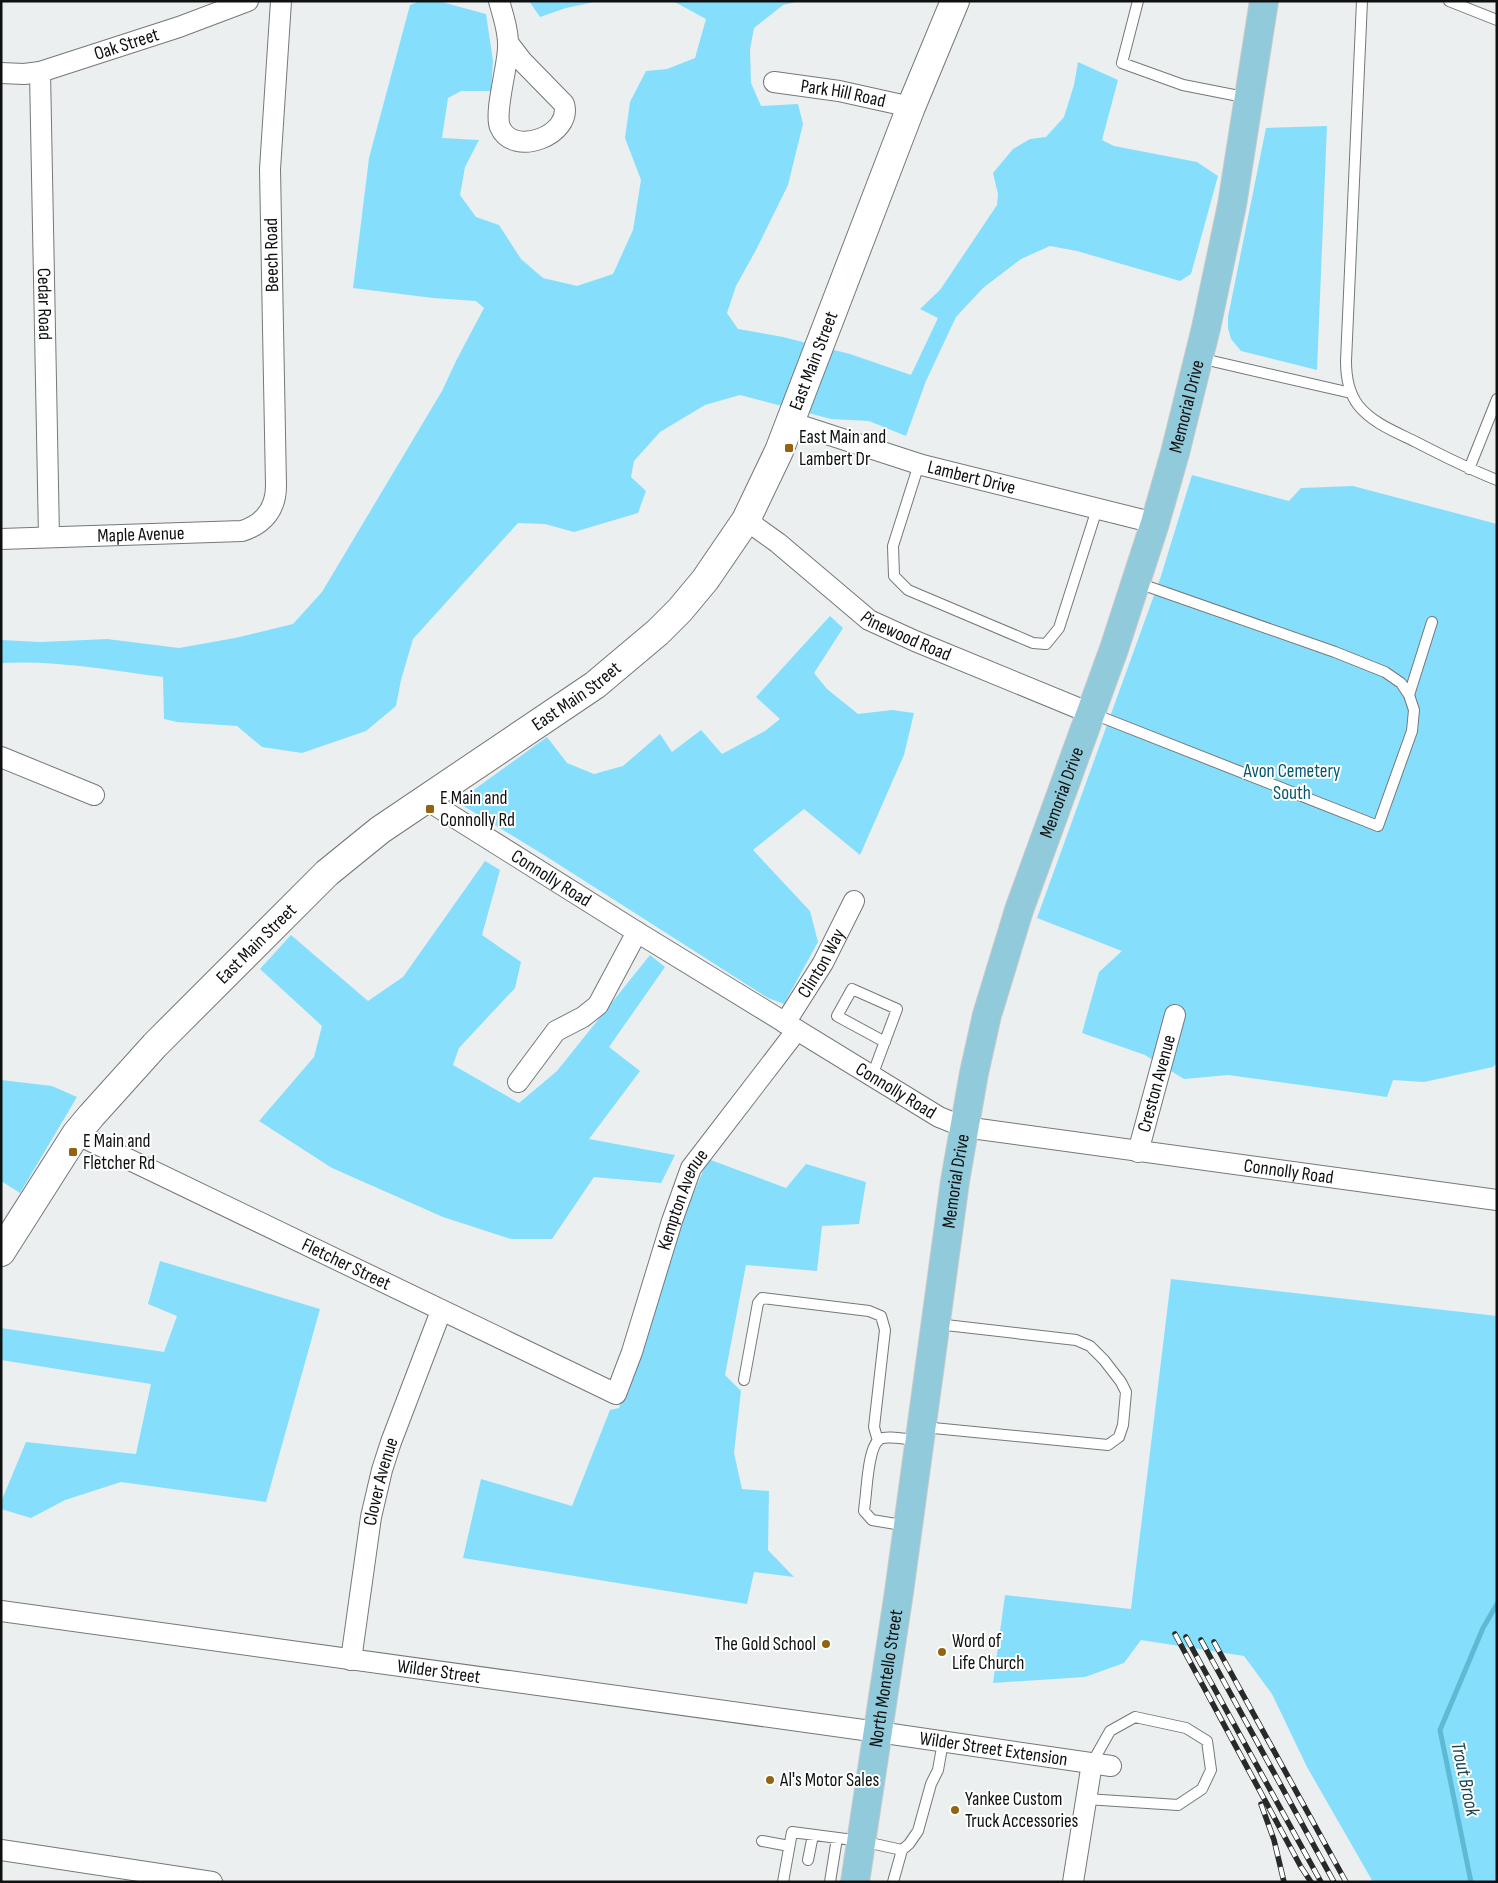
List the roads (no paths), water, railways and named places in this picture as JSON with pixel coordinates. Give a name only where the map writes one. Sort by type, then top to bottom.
[{"type":"main road","name":"East Main Street","points":[[1,1252],[76,1134],[118,1085],[155,1045],[327,873],[353,850],[425,799],[595,686],[639,650],[686,603],[715,566],[746,520],[769,472],[911,107],[955,1]]},
{"type":"main road","name":"Memorial Drive","points":[[899,1592],[964,1127],[987,1016],[1002,959],[1136,583],[1155,523],[1199,358],[1232,205],[1264,1]]},
{"type":"main road","name":"North Montello Street","points":[[855,1882],[849,1840],[878,1732],[899,1592]]},
{"type":"street","name":"Oak Street","points":[[1,73],[24,74],[40,72],[179,27],[248,1]]},
{"type":"street","name":"Beech Road","points":[[273,508],[276,498],[276,486],[270,170],[281,1]]},
{"type":"street","points":[[500,1],[508,44],[499,113],[500,127],[509,137],[518,142],[546,138],[558,128],[565,116],[564,104],[508,44]]},
{"type":"street","name":"Cedar Road","points":[[40,72],[49,537]]},
{"type":"street","name":"Park Hill Road","points":[[774,82],[840,92],[911,107]]},
{"type":"street","name":"Lambert Drive","points":[[790,422],[919,464],[1155,523]]},
{"type":"street","name":"Maple Avenue","points":[[1,539],[242,531],[257,524],[273,508]]},
{"type":"street","name":"Pinewood Road","points":[[746,520],[778,543],[869,620],[915,641],[1090,713]]},
{"type":"street","points":[[1,757],[94,795]]},
{"type":"street","name":"Connolly Road","points":[[425,799],[637,932],[939,1117],[964,1127],[1497,1200]]},
{"type":"street","name":"Clinton Way","points":[[791,1026],[854,902]]},
{"type":"street","points":[[518,1082],[556,1031],[583,1018],[598,1005],[637,932]]},
{"type":"street","name":"Creston Avenue","points":[[1138,1152],[1176,1015]]},
{"type":"street","name":"Kempton Avenue","points":[[616,1394],[632,1352],[669,1230],[691,1168],[791,1026]]},
{"type":"street","name":"Fletcher Street","points":[[76,1134],[616,1394]]},
{"type":"street","name":"Clover Avenue","points":[[350,1660],[370,1526],[378,1486],[391,1442],[441,1311]]},
{"type":"street","name":"Wilder Street","points":[[1,1611],[878,1732]]},
{"type":"street","name":"Wilder Street Extension","points":[[878,1732],[1101,1765]]},
{"type":"street","points":[[1073,1882],[1086,1799],[1101,1765]]},
{"type":"street","points":[[1,1850],[205,1881]]},
{"type":"lane","points":[[1138,1],[1122,63],[1183,85],[1250,98]]},
{"type":"lane","points":[[1362,1],[1346,361],[1346,372],[1351,393],[1358,406],[1376,422],[1469,469],[1497,480]]},
{"type":"lane","points":[[1449,1],[1497,20]]},
{"type":"lane","points":[[1199,358],[1351,393]]},
{"type":"lane","points":[[1469,469],[1497,399]]},
{"type":"lane","points":[[919,464],[893,546],[894,576],[908,590],[1034,643],[1046,644],[1059,628],[1097,509]]},
{"type":"lane","points":[[1090,713],[1378,826],[1412,731],[1414,710],[1409,695],[1401,683],[1377,669],[1335,652],[1136,583]]},
{"type":"lane","points":[[1409,695],[1432,622]]},
{"type":"lane","points":[[872,1076],[885,1042],[897,1009],[852,989],[837,1016],[885,1042]]},
{"type":"lane","points":[[744,1380],[758,1302],[762,1298],[869,1311],[881,1316],[886,1330],[874,1427],[878,1441]]},
{"type":"lane","points":[[908,1526],[872,1520],[864,1511],[873,1447],[878,1441],[886,1438],[921,1434],[1108,1445],[1119,1437],[1123,1426],[1126,1392],[1121,1382],[1104,1360],[1090,1346],[1076,1340],[936,1324]]},
{"type":"lane","points":[[1086,1799],[1178,1805],[1202,1790],[1212,1770],[1206,1741],[1186,1728],[1135,1717],[1110,1730],[1101,1765]]},
{"type":"lane","points":[[893,1882],[902,1850],[918,1831],[931,1784],[938,1770],[943,1742]]},
{"type":"lane","points":[[783,1882],[792,1832],[902,1850]]},
{"type":"lane","points":[[808,1860],[813,1835]]},
{"type":"lane","points":[[830,1882],[849,1840]]},
{"type":"lane","points":[[762,1841],[789,1846]]},
{"type":"waterway","name":"Trout Brook","points":[[1471,1882],[1440,1730],[1483,1628],[1497,1604]]},
{"type":"railway","points":[[1175,1634],[1301,1867],[1311,1882]]},
{"type":"railway","points":[[1186,1637],[1321,1882]]},
{"type":"railway","points":[[1201,1640],[1334,1882]]},
{"type":"railway","points":[[1214,1642],[1346,1882]]},
{"type":"railway","points":[[1261,1804],[1274,1840],[1284,1882]]},
{"type":"place","name":"East Main and Lambert Dr","points":[[789,448]]},
{"type":"place","name":"E Main and Connolly Rd","points":[[430,809]]},
{"type":"place","name":"E Main and Fletcher Rd","points":[[73,1152]]},
{"type":"place","name":"The Gold School","points":[[826,1644]]},
{"type":"place","name":"Word of Life Church","points":[[942,1652]]},
{"type":"place","name":"Al's Motor Sales","points":[[770,1780]]},
{"type":"place","name":"Yankee Custom Truck Accessories","points":[[955,1810]]},
{"type":"park label","name":"Avon Cemetery South","points":[[1292,782]]}]
